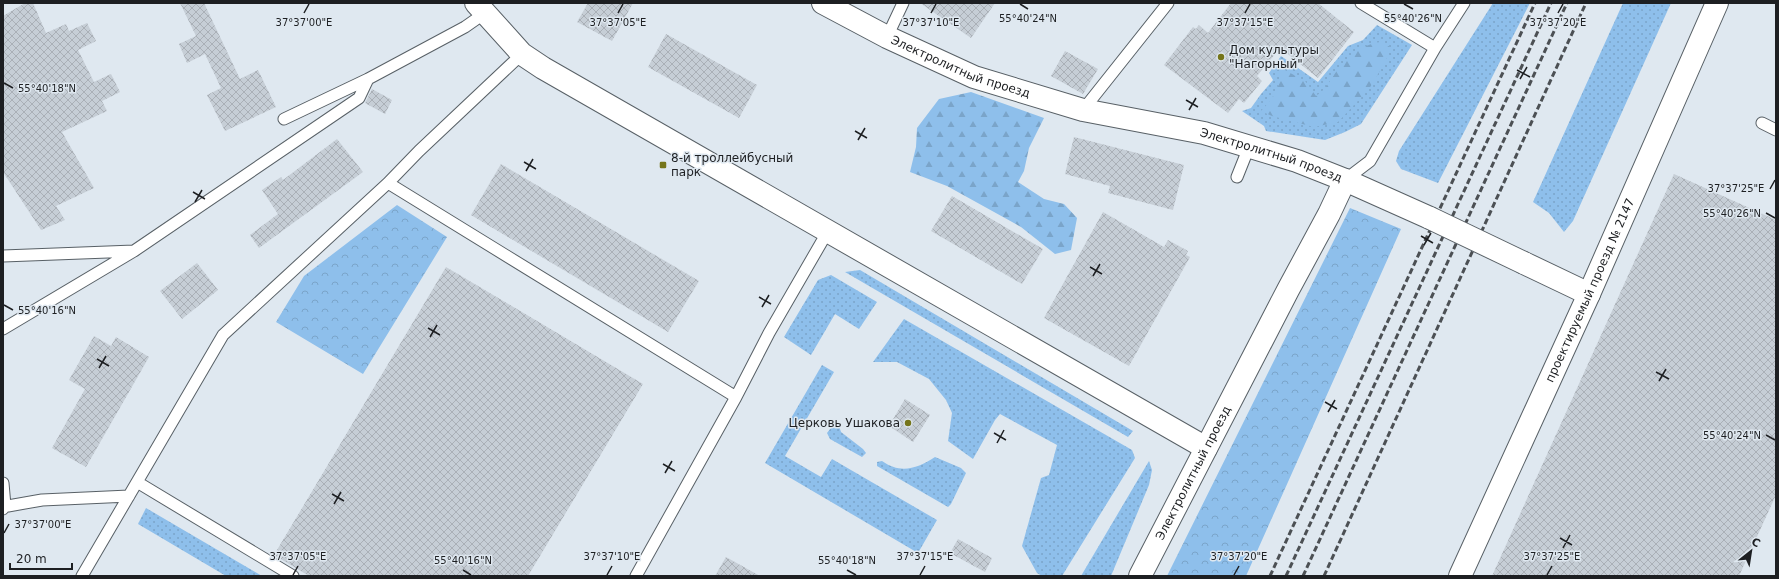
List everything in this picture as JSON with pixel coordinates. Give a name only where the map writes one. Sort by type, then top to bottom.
[{"type":"street","name":"Электролитный проезд","points":[[823,3],[887,37],[974,77],[1083,110],[1204,133],[1297,161],[1345,180],[1329,214],[1140,576]]},
{"type":"street","name":"проектируемый проезд № 2147","points":[[1460,576],[1589,294],[1717,3]]},
{"type":"street","points":[[480,8],[522,54],[543,68],[1206,448]]},
{"type":"street","points":[[1345,180],[1430,218],[1589,294]]},
{"type":"lane","points":[[887,37],[903,3]]},
{"type":"lane","points":[[1083,110],[1168,3]]},
{"type":"lane","points":[[1361,3],[1435,48]]},
{"type":"lane","points":[[1345,180],[1370,161],[1435,48],[1464,3]]},
{"type":"lane","points":[[284,119],[368,79],[465,27],[480,8]]},
{"type":"lane","points":[[82,576],[224,335],[388,183],[522,54]]},
{"type":"lane","points":[[3,329],[134,250],[359,98],[368,79]]},
{"type":"lane","points":[[1762,124],[1776,130]]},
{"type":"lane","points":[[1237,176],[1250,147]]},
{"type":"lane","points":[[388,183],[736,397]]},
{"type":"lane","points":[[636,576],[736,397],[769,332],[828,231]]},
{"type":"lane","points":[[3,256],[134,250]]},
{"type":"lane","points":[[137,482],[293,576]]},
{"type":"lane","points":[[3,483],[6,507],[42,500],[129,496]]},
{"type":"green space","points":[[1493,3],[1530,3],[1438,183],[1401,169],[1396,161],[1399,151]]},
{"type":"green space","points":[[1623,3],[1671,3],[1573,221],[1564,232],[1549,213],[1533,202]]},
{"type":"green space","points":[[1377,25],[1412,45],[1361,124],[1325,140],[1266,131],[1264,126],[1242,111],[1251,108],[1273,80],[1269,73],[1281,56],[1318,82],[1348,46],[1363,40]]},
{"type":"green space","points":[[1381,42],[1390,47],[1386,61],[1369,89],[1338,122],[1314,127],[1272,116],[1261,111],[1276,91],[1280,80],[1281,68],[1305,81],[1316,96],[1326,87],[1343,63],[1354,53],[1374,43]]},
{"type":"green space","points":[[971,92],[1044,118],[1029,148],[1024,171],[1018,182],[1044,199],[1064,204],[1077,218],[1071,250],[1055,254],[1021,227],[947,186],[910,172],[916,147],[917,128],[939,99]]},
{"type":"green space","points":[[397,205],[447,237],[363,374],[276,322],[304,276]]},
{"type":"green space","points":[[1350,208],[1401,229],[1246,576],[1167,576]]},
{"type":"green space","points":[[860,270],[1133,431],[1128,437],[845,272]]},
{"type":"green space","points":[[831,275],[877,302],[859,329],[835,314],[811,355],[784,337],[818,280]]},
{"type":"green space","points":[[904,319],[1132,450],[1135,458],[1062,576],[1042,576],[1037,573],[1022,546],[1041,478],[1049,475],[1057,445],[1000,414],[995,420],[973,459],[948,441],[952,413],[946,400],[929,379],[897,362],[873,362]]},
{"type":"green space","points":[[822,365],[834,372],[785,456],[821,477],[832,459],[937,520],[918,553],[765,463]]},
{"type":"green space","points":[[837,420],[841,432],[866,453],[862,457],[830,439],[827,433]]},
{"type":"green space","points":[[935,457],[961,468],[966,473],[951,504],[948,507],[877,466],[877,462],[882,461],[895,468],[902,469],[915,467],[922,465]]},
{"type":"green space","points":[[1149,461],[1152,470],[1149,485],[1111,576],[1081,576]]},
{"type":"green space","points":[[146,508],[262,576],[226,576],[138,524]]},
{"type":"building","points":[[25,3],[33,3],[46,33],[66,24],[69,31],[87,23],[96,41],[78,50],[94,82],[111,74],[120,92],[102,101],[107,111],[62,132],[94,188],[56,206],[65,220],[41,230],[3,172],[3,16]]},
{"type":"building","points":[[180,3],[204,3],[240,79],[258,70],[276,107],[225,131],[207,95],[221,88],[205,54],[187,63],[179,44],[196,36]]},
{"type":"building","points":[[588,3],[633,3],[612,41],[577,22]]},
{"type":"building","points":[[920,3],[995,3],[971,38]]},
{"type":"building","name":"Дом культуры \"Нагорный\"","points":[[1231,3],[1318,3],[1354,32],[1318,78],[1280,48],[1257,76],[1262,81],[1244,103],[1239,99],[1228,113],[1164,65],[1193,27],[1196,29],[1199,25],[1208,33]]},
{"type":"building","points":[[666,34],[757,85],[739,118],[648,67]]},
{"type":"building","points":[[1065,51],[1098,69],[1083,94],[1051,76]]},
{"type":"building","points":[[372,89],[392,100],[385,114],[365,103]]},
{"type":"building","points":[[1074,137],[1184,165],[1173,210],[1108,193],[1110,186],[1065,174]]},
{"type":"building","points":[[337,139],[363,172],[259,248],[250,235],[278,214],[262,190],[281,177],[283,180]]},
{"type":"building","points":[[501,164],[699,281],[668,332],[471,215]]},
{"type":"building","points":[[1674,174],[1776,220],[1776,495],[1739,576],[1492,576]]},
{"type":"building","points":[[952,196],[1043,249],[1022,284],[931,231]]},
{"type":"building","points":[[1103,212],[1164,247],[1168,240],[1188,251],[1186,255],[1190,257],[1129,366],[1044,318]]},
{"type":"building","points":[[197,263],[218,290],[182,319],[160,291]]},
{"type":"building","points":[[446,267],[643,384],[528,576],[309,576],[274,555]]},
{"type":"building","points":[[94,336],[111,346],[116,337],[149,357],[86,467],[52,448],[85,389],[69,380]]},
{"type":"building","name":"Церковь Ушакова","points":[[905,399],[930,415],[913,442],[889,426]]},
{"type":"building","points":[[958,539],[992,558],[985,572],[950,553]]},
{"type":"building","points":[[726,557],[760,576],[715,576]]},
{"type":"railway","points":[[1270,576],[1535,3]]},
{"type":"railway","points":[[1286,576],[1551,3]]},
{"type":"railway","points":[[1303,576],[1567,3]]},
{"type":"railway","points":[[1324,576],[1586,3]]},
{"type":"place","name":"Дом культуры \"Нагорный\"","points":[[1221,57]]},
{"type":"place","name":"8-й троллейбусный парк","points":[[663,165]]},
{"type":"place","name":"Церковь Ушакова","points":[[908,423]]}]
